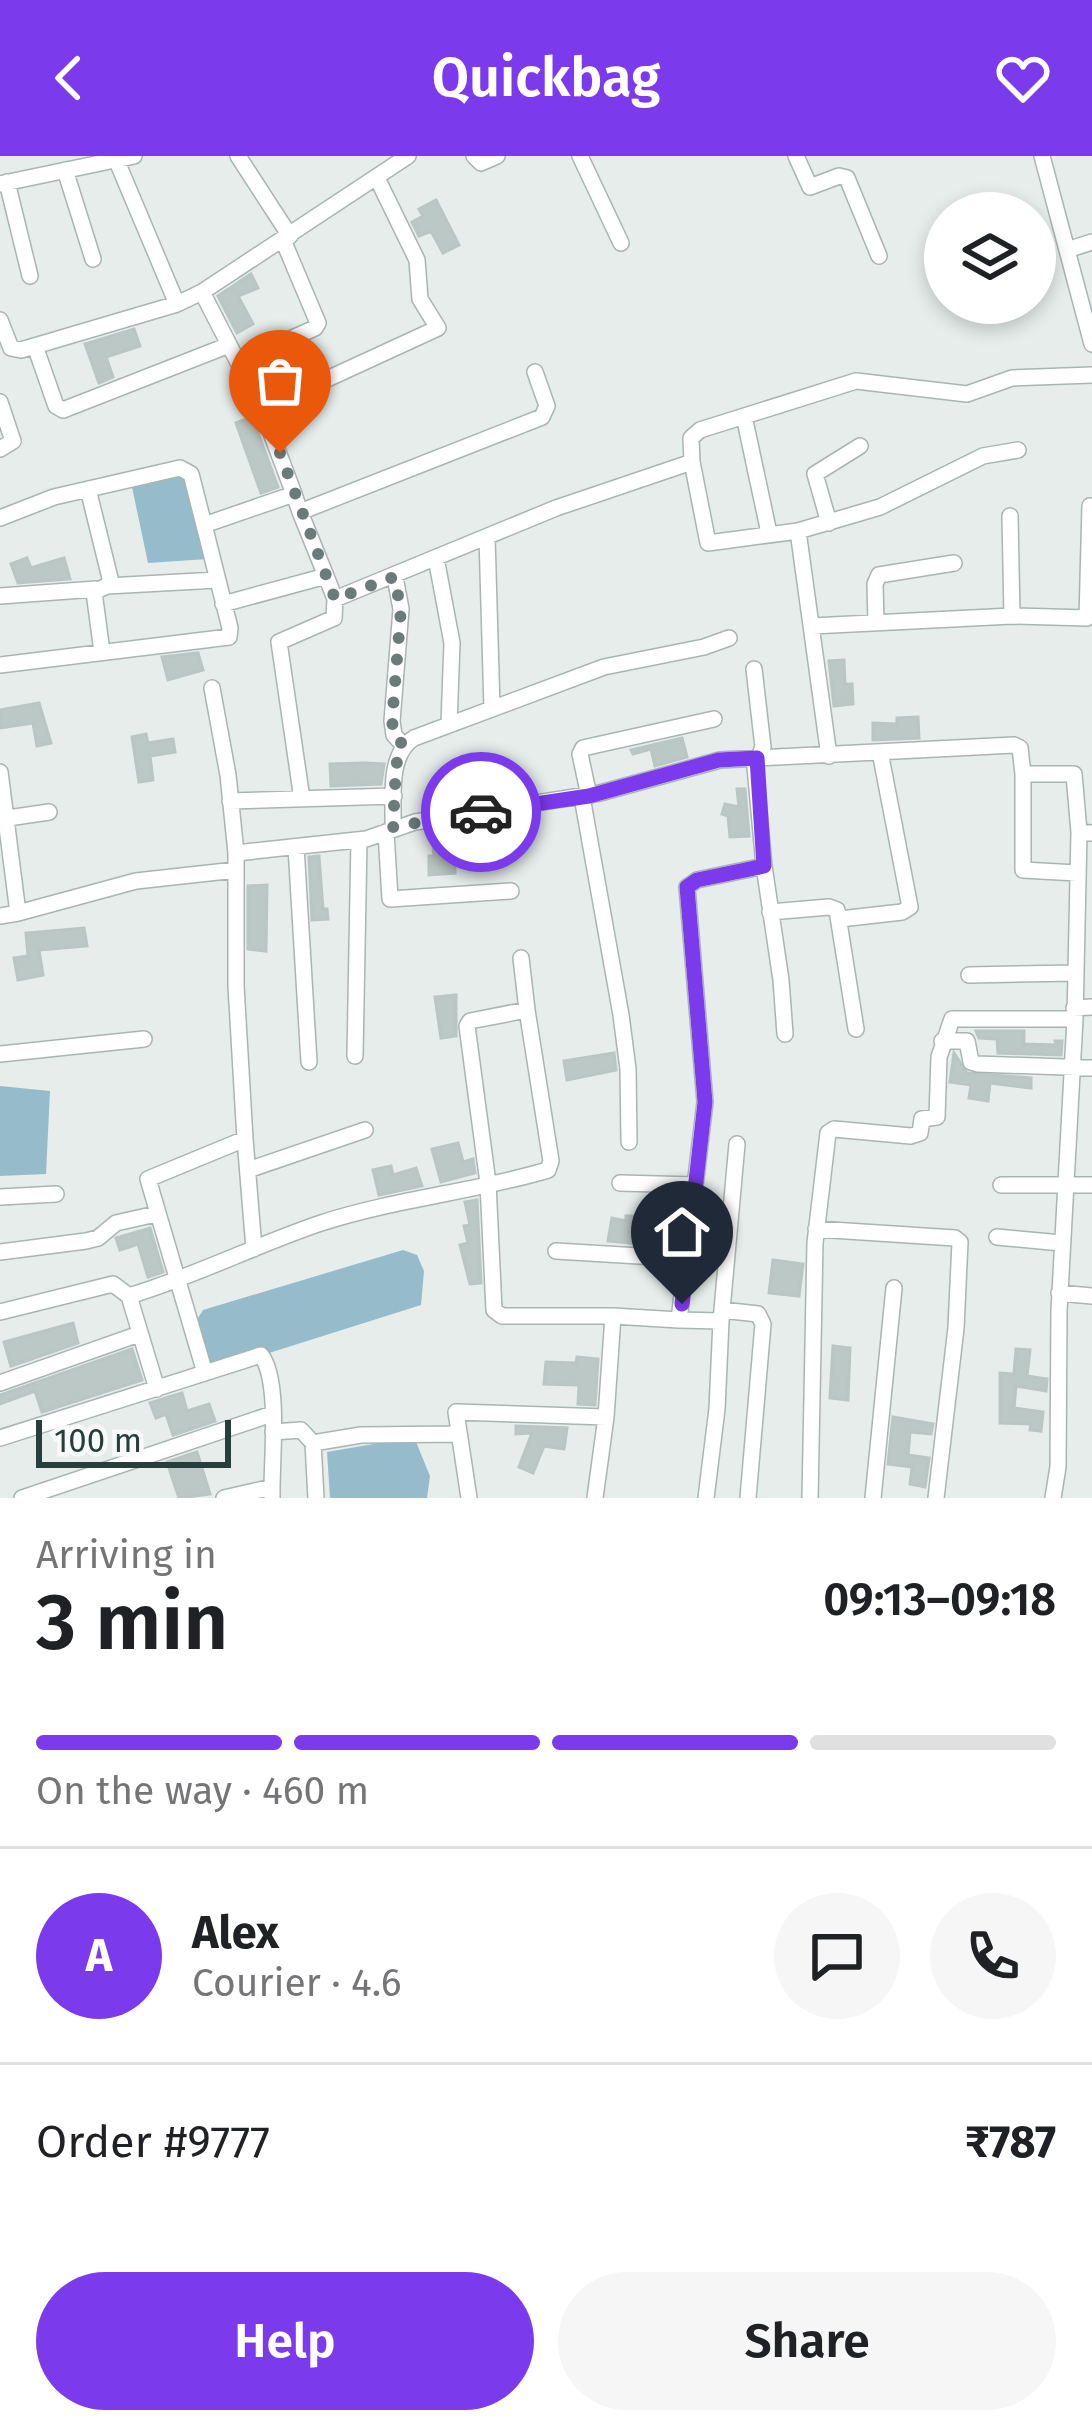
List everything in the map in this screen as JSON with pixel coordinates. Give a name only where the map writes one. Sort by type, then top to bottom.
[{"type":"street","points":[[238,156],[286,238],[318,323],[238,362]]},
{"type":"street","points":[[0,320],[14,350],[177,304],[408,156]]},
{"type":"street","points":[[474,156],[482,163],[497,156]]},
{"type":"street","points":[[580,156],[621,243]]},
{"type":"street","points":[[796,156],[810,187],[839,176],[847,178],[879,256]]},
{"type":"street","points":[[1042,156],[1092,344]]},
{"type":"street","points":[[29,276],[4,183],[125,158],[177,304]]},
{"type":"street","points":[[65,170],[93,259]]},
{"type":"street","points":[[262,409],[438,328],[420,298],[417,260],[376,178]]},
{"type":"street","points":[[1066,250],[1092,242]]},
{"type":"street","points":[[202,292],[262,409],[335,599],[334,618],[279,642],[302,799]]},
{"type":"street","points":[[35,346],[56,406],[63,410],[229,345]]},
{"type":"street","points":[[300,512],[542,417],[547,406],[535,372]]},
{"type":"street","points":[[1018,450],[983,456],[880,506],[829,523],[708,543],[691,438],[694,433],[856,381],[967,394],[1012,378],[1092,375]]},
{"type":"street","points":[[0,402],[13,441],[0,449]]},
{"type":"street","points":[[744,416],[770,533]]},
{"type":"street","points":[[829,523],[815,474],[860,446]]},
{"type":"street","points":[[335,599],[600,492],[692,461]]},
{"type":"street","points":[[0,518],[54,497],[185,468],[191,474],[231,632],[224,640],[0,664]]},
{"type":"street","points":[[88,490],[110,578],[101,588],[102,652]]},
{"type":"street","points":[[204,525],[293,494]]},
{"type":"street","points":[[812,626],[1089,617],[1090,506]]},
{"type":"street","points":[[1010,516],[1012,616]]},
{"type":"street","points":[[798,531],[830,756]]},
{"type":"street","points":[[487,537],[492,708]]},
{"type":"street","points":[[436,559],[452,643],[449,724]]},
{"type":"street","points":[[876,623],[878,575],[954,562]]},
{"type":"street","points":[[223,604],[326,576]]},
{"type":"street","points":[[394,577],[401,609],[392,721],[394,735],[403,745]]},
{"type":"street","points":[[0,596],[217,580]]},
{"type":"street","points":[[512,891],[390,899],[389,830],[396,765],[403,745],[604,667],[729,638]]},
{"type":"street","points":[[754,669],[763,747],[757,758],[764,866],[782,980],[785,1034]]},
{"type":"street","points":[[212,688],[236,861],[236,986],[254,1249]]},
{"type":"street","points":[[629,1142],[628,1069],[580,754],[583,748],[714,719]]},
{"type":"street","points":[[0,772],[8,818],[9,914],[296,847],[359,840],[389,830],[585,796],[689,766],[1014,745],[1022,753],[1023,870],[1082,871]]},
{"type":"street","points":[[840,919],[910,908],[880,752]]},
{"type":"street","points":[[1023,773],[1074,774],[1085,832],[1061,1243],[1058,1467],[1053,1498]]},
{"type":"street","points":[[230,801],[394,796]]},
{"type":"street","points":[[8,818],[49,812]]},
{"type":"street","points":[[355,1056],[359,840]]},
{"type":"street","points":[[296,847],[309,1062]]},
{"type":"street","points":[[679,1320],[705,1102],[687,887],[697,880],[764,866]]},
{"type":"street","points":[[770,912],[837,910],[856,1030]]},
{"type":"street","points":[[129,1296],[177,1282],[322,1223],[542,1172],[551,1166],[521,958]]},
{"type":"street","points":[[969,975],[1075,973]]},
{"type":"street","points":[[811,1498],[816,1229],[830,1130],[920,1133],[922,1119],[937,1117],[942,1041],[955,1018],[1074,1014],[1092,1007]]},
{"type":"street","points":[[527,1010],[467,1024],[488,1183],[495,1313],[679,1320],[758,1314],[764,1324],[748,1498]]},
{"type":"street","points":[[0,1054],[144,1039]]},
{"type":"street","points":[[942,1041],[967,1041],[970,1062],[977,1064],[1092,1068]]},
{"type":"street","points":[[248,1170],[365,1130]]},
{"type":"street","points":[[205,1373],[148,1179],[245,1139]]},
{"type":"street","points":[[706,1498],[736,1144]]},
{"type":"street","points":[[620,1184],[694,1185]]},
{"type":"street","points":[[1001,1185],[1092,1185]]},
{"type":"street","points":[[0,1197],[56,1194]]},
{"type":"street","points":[[0,1252],[86,1241],[98,1238],[116,1223],[156,1214]]},
{"type":"street","points":[[816,1229],[960,1242],[956,1328],[936,1498]]},
{"type":"street","points":[[997,1237],[1061,1243]]},
{"type":"street","points":[[556,1251],[689,1259]]},
{"type":"street","points":[[0,1312],[113,1284],[129,1296],[157,1389]]},
{"type":"street","points":[[873,1498],[894,1288]]},
{"type":"street","points":[[1060,1293],[1092,1296]]},
{"type":"street","points":[[595,1498],[614,1316]]},
{"type":"street","points":[[0,1383],[139,1334]]},
{"type":"street","points":[[0,1438],[265,1357],[272,1492],[224,1498]]},
{"type":"street","points":[[469,1498],[458,1411],[606,1417]]},
{"type":"street","points":[[22,1498],[272,1423],[301,1430],[313,1442],[316,1498]]},
{"type":"street","points":[[313,1442],[362,1435],[458,1434]]},
{"type":"water","points":[[185,475],[208,559],[148,563],[132,487]]},
{"type":"water","points":[[0,1086],[50,1091],[46,1174],[0,1176]]},
{"type":"water","points":[[403,1250],[417,1255],[424,1271],[421,1305],[215,1370],[205,1357],[195,1323],[203,1310]]},
{"type":"water","points":[[414,1437],[430,1476],[427,1498],[330,1498],[327,1452]]},
{"type":"building","points":[[436,200],[459,245],[443,253],[431,231],[419,236],[412,222],[423,216],[419,209]]},
{"type":"building","points":[[251,274],[258,288],[238,296],[253,324],[237,333],[218,296]]},
{"type":"building","points":[[134,329],[140,346],[106,357],[113,377],[99,383],[85,344]]},
{"type":"building","points":[[252,417],[278,487],[261,493],[236,423]]},
{"type":"building","points":[[27,558],[31,568],[64,558],[70,579],[18,583],[11,564]]},
{"type":"building","points":[[198,653],[203,670],[168,680],[162,657]]},
{"type":"building","points":[[844,660],[845,684],[852,684],[853,704],[834,706],[829,661]]},
{"type":"building","points":[[39,703],[51,743],[37,746],[33,723],[0,728],[0,710]]},
{"type":"building","points":[[918,717],[919,738],[873,740],[873,723],[897,724],[897,718]]},
{"type":"building","points":[[146,734],[148,743],[173,739],[175,752],[150,756],[153,780],[139,782],[132,737]]},
{"type":"building","points":[[682,738],[687,757],[655,766],[651,749],[633,754],[631,750]]},
{"type":"building","points":[[330,764],[384,764],[381,784],[331,786]]},
{"type":"building","points":[[737,789],[745,789],[749,836],[730,837],[728,816],[722,814],[725,804],[739,807]]},
{"type":"building","points":[[491,822],[493,839],[454,844],[455,873],[429,875],[429,856],[434,856],[432,832]]},
{"type":"building","points":[[319,856],[328,919],[312,920],[309,857]]},
{"type":"building","points":[[267,885],[266,951],[248,949],[248,886]]},
{"type":"building","points":[[84,928],[87,946],[39,950],[43,975],[18,980],[14,958],[28,956],[26,933]]},
{"type":"building","points":[[456,995],[456,1036],[441,1038],[435,997]]},
{"type":"building","points":[[976,1031],[1024,1031],[1024,1044],[1062,1041],[1061,1055],[998,1053],[997,1039],[979,1038]]},
{"type":"building","points":[[614,1053],[616,1070],[567,1080],[564,1061]]},
{"type":"building","points":[[954,1053],[967,1073],[1031,1078],[1031,1088],[990,1083],[988,1101],[969,1098],[971,1085],[950,1082]]},
{"type":"building","points":[[458,1143],[463,1162],[473,1159],[475,1173],[441,1182],[432,1149]]},
{"type":"building","points":[[391,1166],[393,1175],[416,1168],[422,1186],[379,1195],[373,1170]]},
{"type":"building","points":[[477,1200],[481,1283],[470,1284],[460,1245],[468,1243],[465,1202]]},
{"type":"building","points":[[626,1216],[640,1216],[640,1244],[608,1241],[612,1218],[626,1221]]},
{"type":"building","points":[[150,1228],[163,1272],[148,1277],[138,1244],[120,1250],[116,1238]]},
{"type":"building","points":[[773,1260],[803,1264],[799,1296],[769,1293]]},
{"type":"building","points":[[73,1323],[78,1343],[11,1366],[4,1342]]},
{"type":"building","points":[[833,1346],[850,1348],[848,1400],[830,1398]]},
{"type":"building","points":[[132,1349],[142,1380],[42,1412],[35,1391],[0,1404],[0,1395]]},
{"type":"building","points":[[1016,1349],[1030,1350],[1027,1376],[1047,1379],[1046,1391],[1016,1386],[1014,1408],[1043,1412],[1041,1431],[1030,1430],[1031,1424],[1000,1423],[1000,1373],[1014,1374]]},
{"type":"building","points":[[577,1357],[598,1359],[595,1405],[578,1404],[579,1385],[544,1384],[546,1362],[576,1363]]},
{"type":"building","points":[[182,1393],[187,1411],[209,1404],[215,1421],[173,1435],[166,1414],[156,1418],[150,1403]]},
{"type":"building","points":[[893,1417],[933,1424],[931,1434],[910,1432],[908,1455],[929,1458],[925,1487],[910,1484],[912,1467],[888,1464]]},
{"type":"building","points":[[516,1426],[567,1428],[564,1449],[544,1446],[533,1473],[519,1467],[532,1433],[516,1434]]},
{"type":"building","points":[[197,1452],[210,1494],[179,1498],[167,1462]]},
{"type":"way so far","points":[[280,453],[335,599],[394,577],[401,609],[392,721],[394,735],[403,745],[396,765],[393,827],[481,812]]},
{"type":"route","points":[[481,812],[589,796],[719,760],[757,758],[764,866],[697,880],[687,887],[705,1102],[682,1304]]}]
